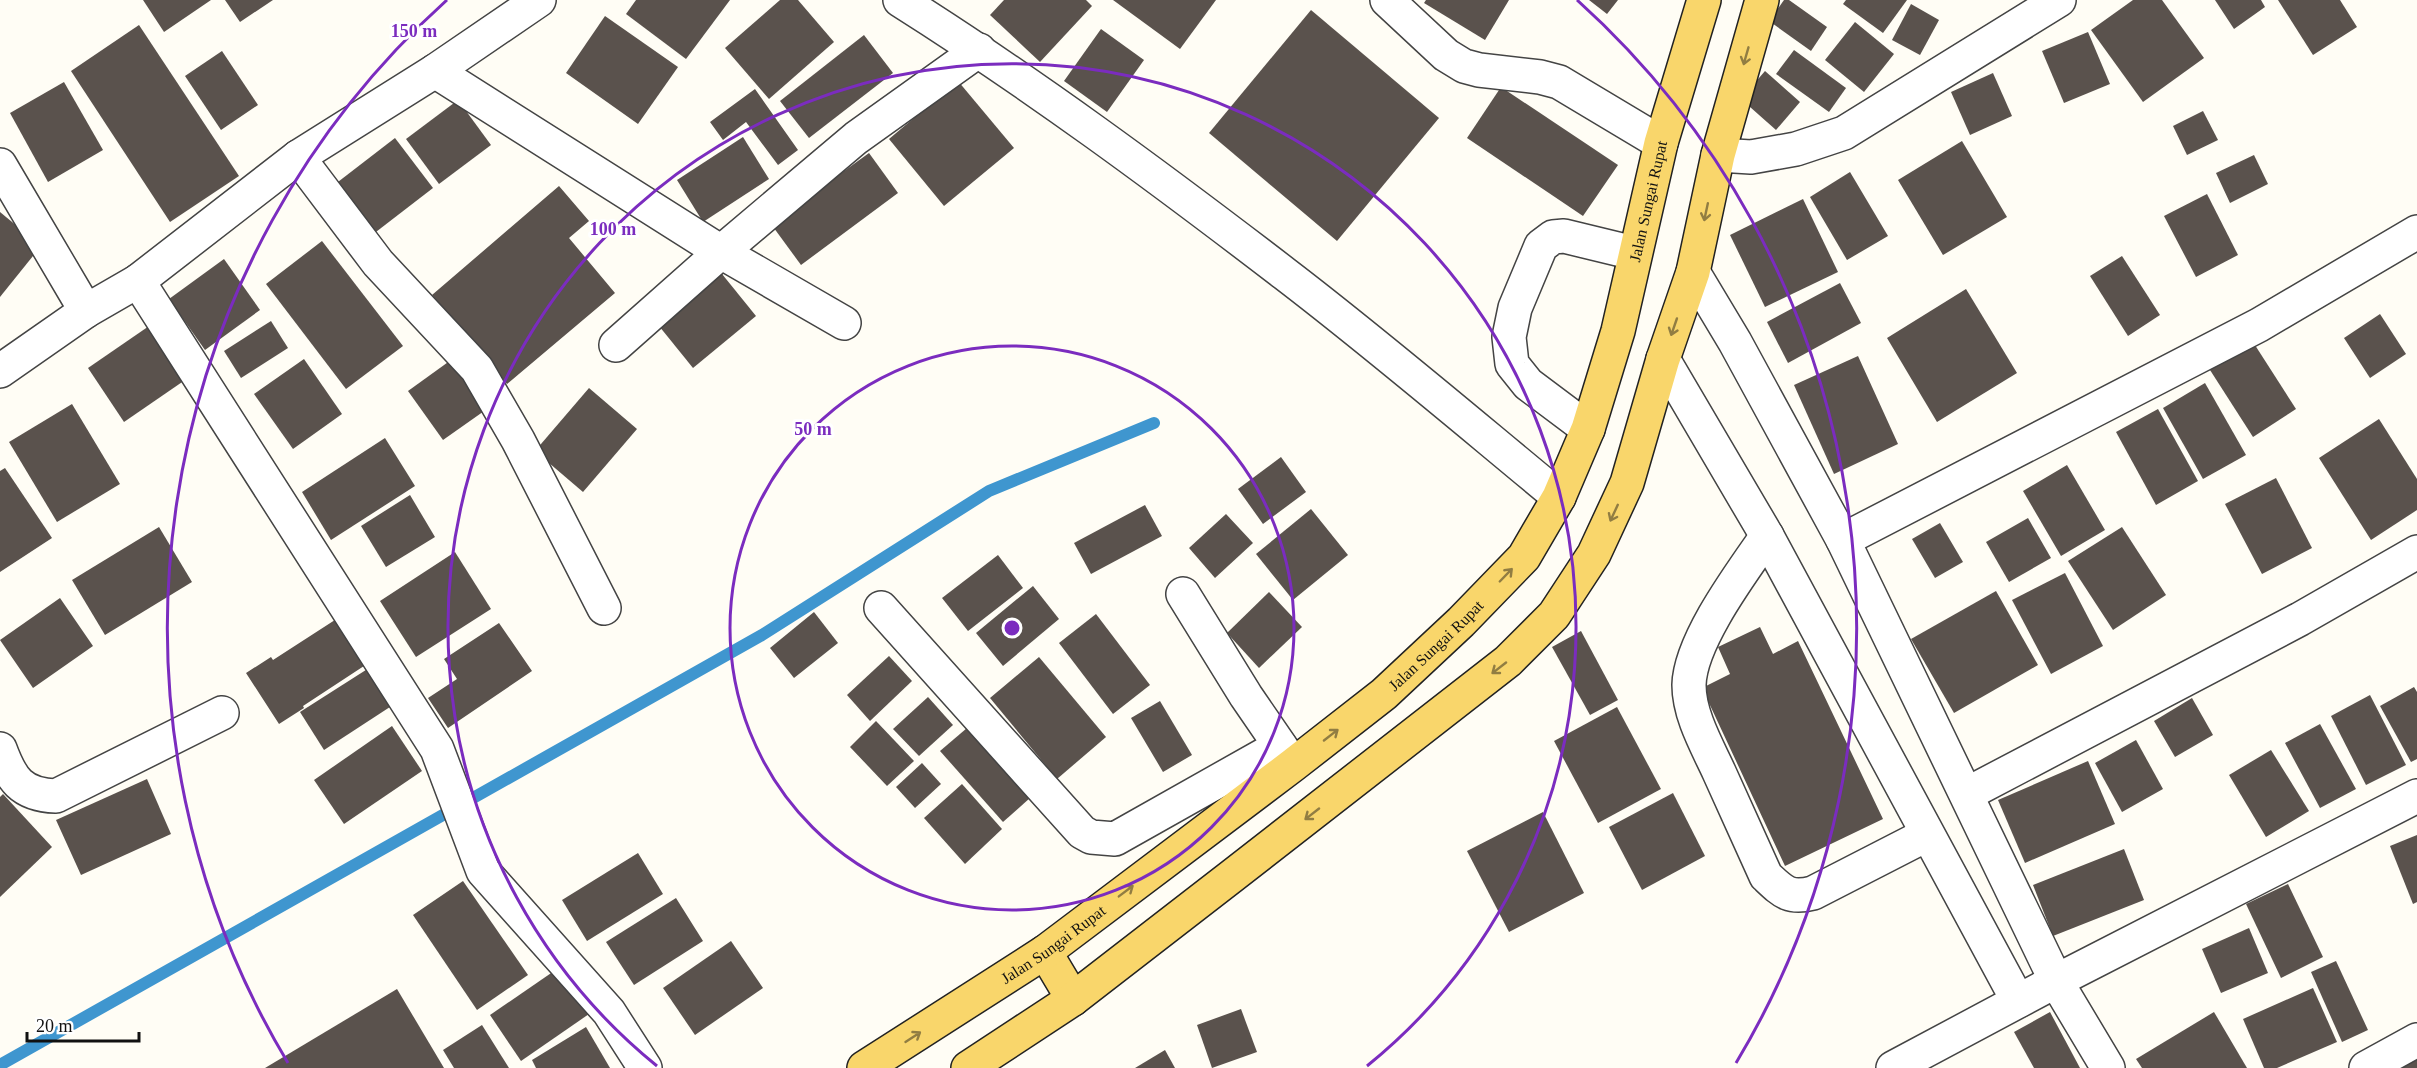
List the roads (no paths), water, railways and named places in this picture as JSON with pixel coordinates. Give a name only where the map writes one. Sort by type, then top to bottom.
[{"type":"main road","name":"Jalan Sungai Rupat","points":[[864,1068],[1045,952],[1286,756],[1384,694],[1461,622],[1524,557],[1559,496],[1588,429],[1618,330],[1661,143],[1704,0]]},
{"type":"main road","points":[[968,1068],[1073,999],[1508,661],[1554,615],[1594,555],[1627,483],[1663,359],[1693,272],[1718,155],[1762,0]]},
{"type":"main road","points":[[1045,952],[1073,999]]},
{"type":"street","points":[[0,371],[86,311],[138,281],[298,157],[435,71],[539,0]]},
{"type":"street","points":[[900,0],[979,50],[1146,169],[1286,275],[1559,496]]},
{"type":"street","points":[[1388,0],[1446,55],[1464,66],[1559,82],[1661,143]]},
{"type":"street","points":[[1718,155],[1751,157],[1796,150],[1844,133],[2059,0]]},
{"type":"street","points":[[616,345],[721,252],[856,138],[979,50]]},
{"type":"street","points":[[435,71],[721,252],[844,323]]},
{"type":"street","points":[[298,157],[378,263],[477,369],[518,440],[604,608]]},
{"type":"street","points":[[0,165],[86,311]]},
{"type":"street","points":[[1843,540],[2259,325],[2417,232]]},
{"type":"street","points":[[1588,429],[1528,384],[1512,364],[1509,337],[1515,309],[1541,246],[1553,237],[1564,236],[1634,253]]},
{"type":"street","points":[[1693,272],[1735,342],[1843,540],[2056,981],[2108,1068]]},
{"type":"street","points":[[138,281],[437,750],[483,871],[609,1012],[645,1068]]},
{"type":"street","points":[[1663,359],[1767,536],[1926,835],[2018,1001]]},
{"type":"street","points":[[1767,536],[1719,605],[1695,658],[1689,684],[1691,702],[1702,733],[1766,876],[1791,895],[1806,895],[1926,835]]},
{"type":"street","points":[[1967,794],[2300,619],[2417,552]]},
{"type":"street","points":[[881,608],[1082,832],[1091,837],[1114,839],[1286,756],[1183,594]]},
{"type":"street","points":[[0,749],[9,774],[27,790],[40,796],[56,796],[222,713]]},
{"type":"street","points":[[1893,1068],[2056,981],[2417,796]]},
{"type":"street","points":[[2366,1068],[2417,1040]]},
{"type":"waterway","points":[[0,1065],[762,635],[989,491],[1154,423]]}]
